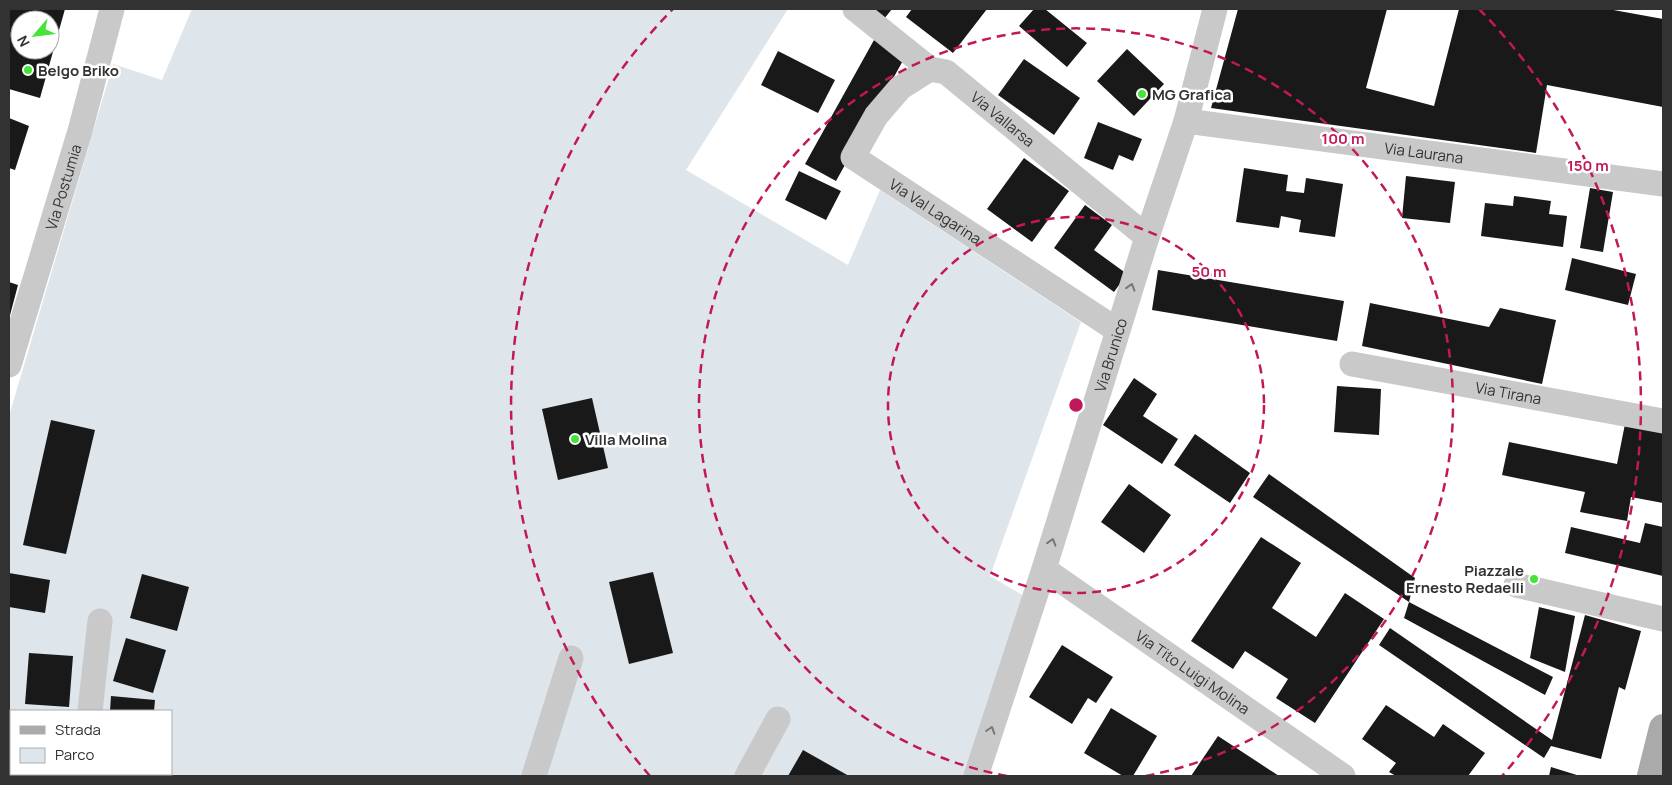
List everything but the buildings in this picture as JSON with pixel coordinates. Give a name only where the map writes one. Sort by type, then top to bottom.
[{"type":"main road","points":[[1651,776],[1663,728]]},
{"type":"street","name":"Via Postumia","points":[[9,365],[80,131],[112,9]]},
{"type":"street","name":"Via Vallarsa","points":[[855,9],[930,69],[946,72],[1147,237]]},
{"type":"street","name":"Via Brunico","points":[[976,776],[1044,569],[1147,237],[1186,120],[1209,12]]},
{"type":"street","name":"Via Val Lagarina","points":[[930,69],[900,88],[876,116],[853,157],[1118,330]]},
{"type":"street","name":"Via Laurana","points":[[1186,120],[1663,184]]},
{"type":"street","name":"Via Tirana","points":[[1352,364],[1663,421]]},
{"type":"street","name":"Via Tito Luigi Molina","points":[[1044,569],[1343,776]]},
{"type":"street","points":[[1516,585],[1663,619]]},
{"type":"street","points":[[90,710],[100,621]]},
{"type":"street","points":[[534,776],[571,658]]},
{"type":"street","points":[[747,776],[778,719]]},
{"type":"green space","points":[[192,9],[788,9],[686,170],[848,265],[880,190],[1081,322],[990,576],[1029,599],[971,776],[31,776],[172,775],[172,710],[10,710],[10,741],[9,739],[9,416],[113,64],[162,80]]},
{"type":"place","name":"Belgo Briko","points":[[28,70]]},
{"type":"place","name":"MG Grafica","points":[[1142,94]]},
{"type":"place","name":"Villa Molina","points":[[575,439]]},
{"type":"place","name":"Piazzale Ernesto Redaelli","points":[[1534,579]]}]
